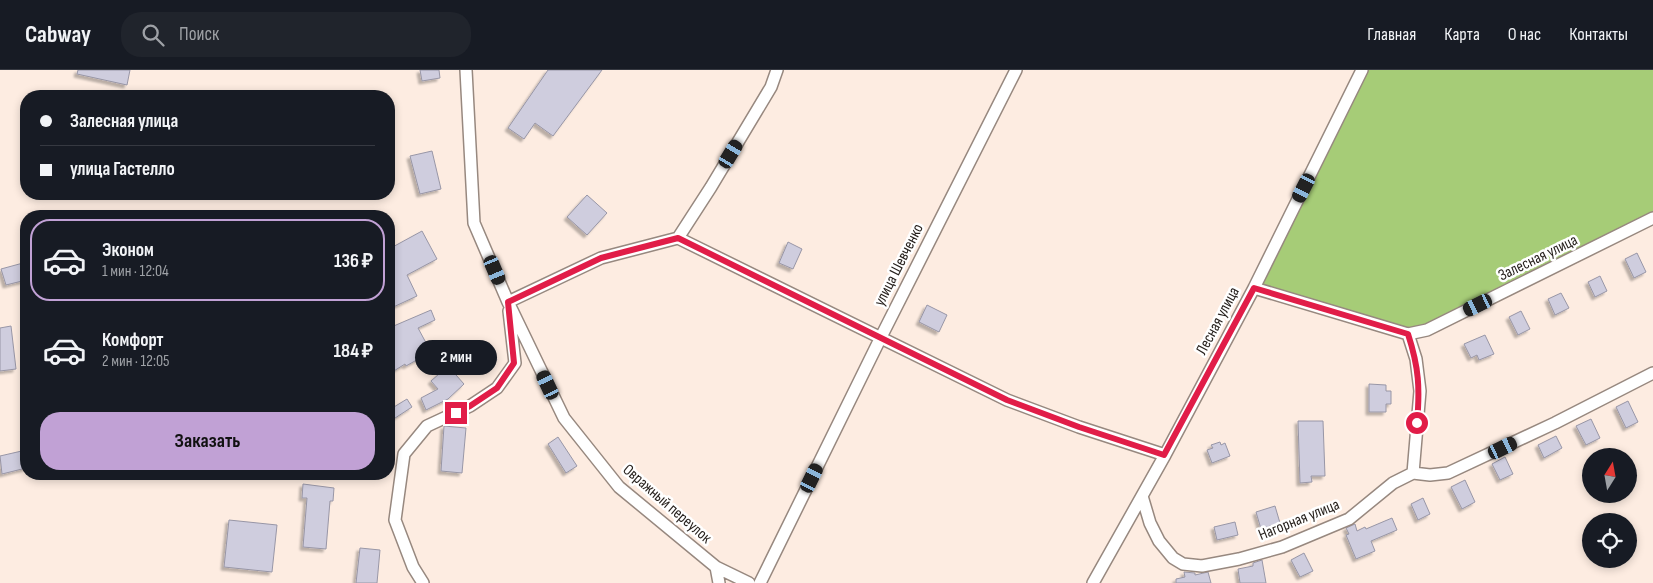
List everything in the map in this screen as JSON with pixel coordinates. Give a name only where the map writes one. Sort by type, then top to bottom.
[{"type":"street","name":"Овражный переулок","points":[[466,70],[474,223],[508,302],[564,418],[619,487],[716,567],[749,583]]},
{"type":"street","points":[[678,238],[712,187],[766,95],[777,70]]},
{"type":"street","name":"улица Шевченко","points":[[760,583],[881,337],[1016,70]]},
{"type":"street","name":"Лесная улица","points":[[1093,583],[1254,288],[1362,70]]},
{"type":"street","name":"Залесная улица","points":[[1408,334],[1427,330],[1653,218]]},
{"type":"street","points":[[423,583],[413,567],[395,520],[404,454],[427,426],[470,406],[497,388],[514,363],[508,302],[601,258],[678,238],[1007,400],[1079,427],[1164,455]]},
{"type":"street","points":[[1254,288],[1408,334],[1416,359],[1420,391],[1413,473],[1430,475],[1448,473],[1555,423],[1653,374]]},
{"type":"street","name":"Нагорная улица","points":[[1142,496],[1152,529],[1173,558],[1183,564],[1202,566],[1238,559],[1282,547],[1349,520],[1393,483],[1413,473]]},
{"type":"street","points":[[716,567],[718,583]]},
{"type":"green space","points":[[1362,70],[1653,70],[1653,218],[1408,334],[1254,288]]},
{"type":"building","points":[[78,70],[130,70],[127,85],[77,74]]},
{"type":"building","points":[[420,70],[439,70],[440,78],[422,81]]},
{"type":"building","points":[[548,70],[602,70],[553,136],[535,123],[524,139],[508,128]]},
{"type":"building","points":[[432,151],[441,189],[420,194],[410,156]]},
{"type":"building","points":[[587,195],[607,213],[587,235],[567,217]]},
{"type":"building","points":[[422,231],[437,259],[407,275],[417,296],[395,306],[395,246]]},
{"type":"building","points":[[788,242],[802,249],[793,269],[779,263]]},
{"type":"building","points":[[1637,253],[1646,272],[1634,278],[1625,259]]},
{"type":"building","points":[[20,264],[20,282],[6,285],[1,269]]},
{"type":"building","points":[[1600,276],[1607,291],[1595,297],[1588,282]]},
{"type":"building","points":[[1561,293],[1569,308],[1555,315],[1548,299]]},
{"type":"building","points":[[927,305],[947,315],[939,332],[919,322]]},
{"type":"building","points":[[431,310],[435,320],[418,328],[431,352],[395,370],[395,325]]},
{"type":"building","points":[[1521,311],[1530,329],[1518,335],[1509,317]]},
{"type":"building","points":[[11,326],[16,369],[0,371],[0,328]]},
{"type":"building","points":[[1485,335],[1494,354],[1479,360],[1477,355],[1471,358],[1464,344]]},
{"type":"building","points":[[477,345],[497,359],[490,370],[469,356]]},
{"type":"building","points":[[448,366],[464,384],[448,399],[426,410],[421,398],[438,389],[431,381]]},
{"type":"building","points":[[1369,384],[1386,385],[1386,391],[1391,391],[1391,404],[1386,404],[1386,412],[1369,412]]},
{"type":"building","points":[[407,399],[412,407],[395,418],[395,406]]},
{"type":"building","points":[[1628,401],[1638,422],[1626,428],[1616,407]]},
{"type":"building","points":[[1591,419],[1600,438],[1586,445],[1576,426]]},
{"type":"building","points":[[1298,421],[1323,421],[1325,476],[1311,476],[1312,482],[1300,483]]},
{"type":"building","points":[[444,426],[466,428],[462,473],[441,471]]},
{"type":"building","points":[[1556,436],[1562,448],[1544,458],[1538,445]]},
{"type":"building","points":[[558,437],[577,466],[566,473],[548,444]]},
{"type":"building","points":[[1220,442],[1221,445],[1225,443],[1230,456],[1212,463],[1207,450],[1213,448],[1211,445]]},
{"type":"building","points":[[20,451],[20,470],[2,474],[0,456]]},
{"type":"building","points":[[1505,457],[1513,474],[1500,480],[1492,464]]},
{"type":"building","points":[[1465,480],[1475,502],[1462,509],[1451,487]]},
{"type":"building","points":[[303,484],[334,488],[333,501],[330,501],[326,549],[303,547],[307,498],[302,498]]},
{"type":"building","points":[[1423,498],[1430,514],[1418,520],[1411,504]]},
{"type":"building","points":[[1275,506],[1280,523],[1261,529],[1256,512]]},
{"type":"building","points":[[1392,518],[1397,530],[1371,541],[1375,551],[1356,559],[1346,535],[1349,534],[1346,528],[1355,524],[1357,531]]},
{"type":"building","points":[[229,520],[277,525],[272,572],[224,567]]},
{"type":"building","points":[[1235,522],[1238,535],[1217,540],[1214,527]]},
{"type":"building","points":[[360,548],[380,550],[377,583],[356,583]]},
{"type":"building","points":[[1304,553],[1313,571],[1300,577],[1291,560]]},
{"type":"building","points":[[1262,560],[1266,583],[1240,583],[1238,569],[1253,566],[1253,563]]},
{"type":"building","points":[[1184,572],[1195,573],[1195,575],[1208,572],[1211,583],[1176,583],[1176,579],[1185,577]]},
{"type":"route","points":[[456,413],[497,388],[514,363],[508,302],[601,258],[678,238],[1007,400],[1079,427],[1164,455],[1254,288],[1408,334],[1416,359],[1420,391],[1417,423]]}]
